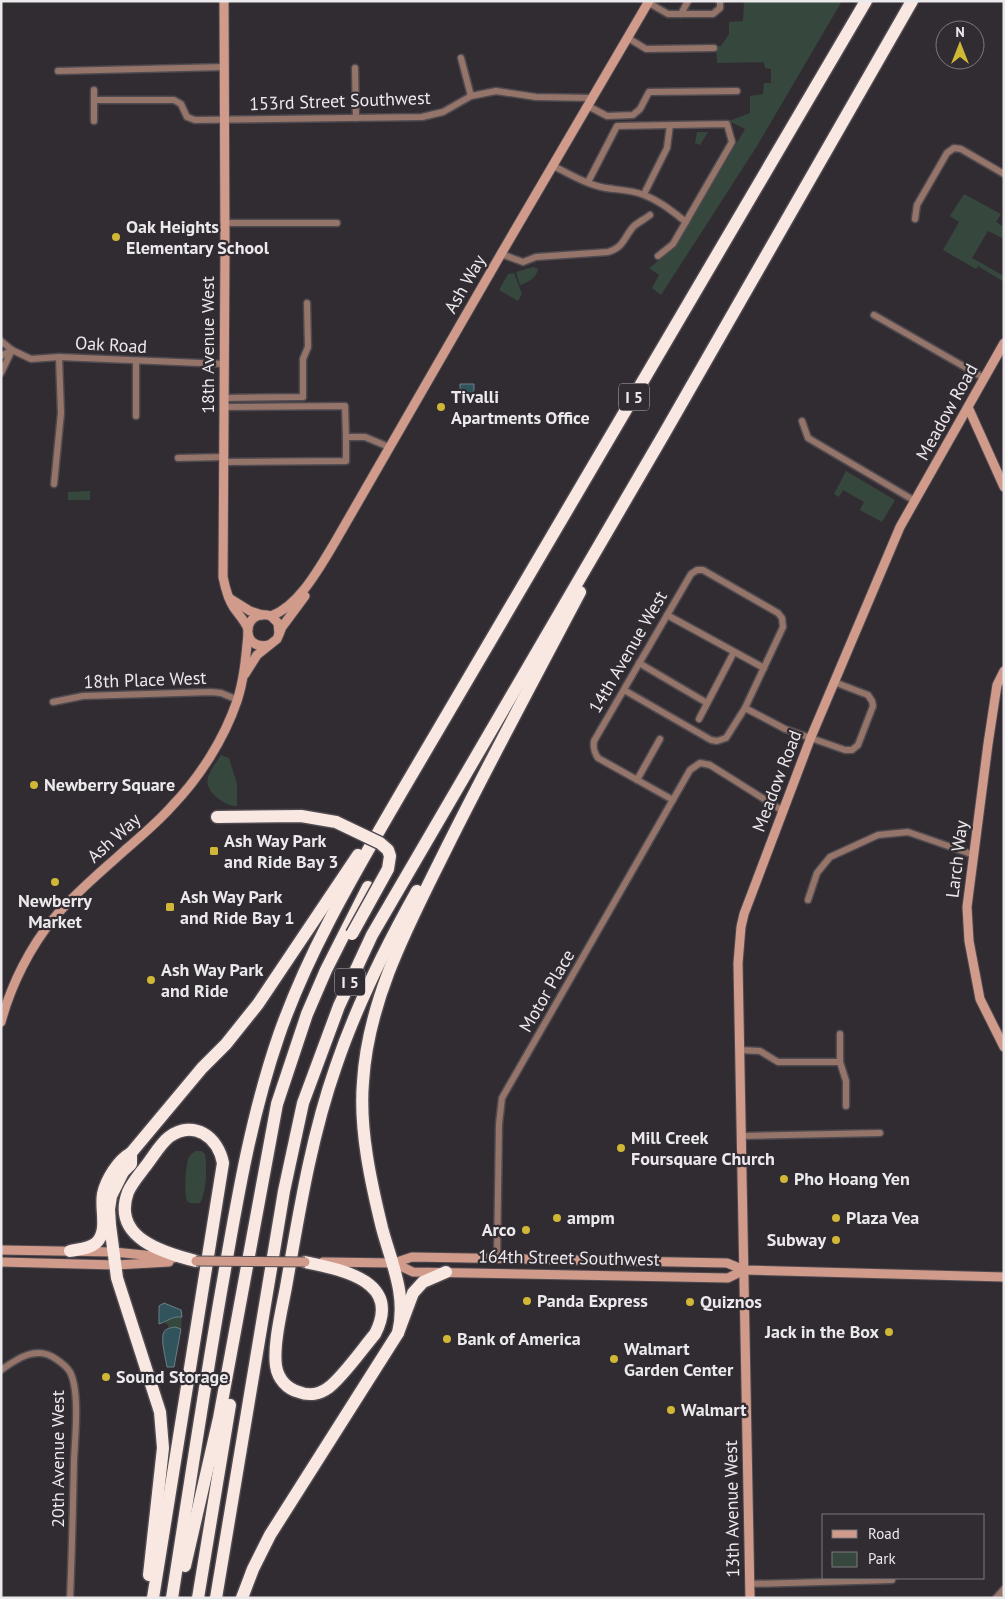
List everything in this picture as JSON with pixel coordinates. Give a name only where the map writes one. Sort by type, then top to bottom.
[{"type":"highway","name":"I 5","points":[[172,1598],[228,1250],[249,1141],[262,1087],[279,1034],[314,952],[349,884],[401,793],[866,1]]},
{"type":"highway","name":"I 5","points":[[216,1598],[284,1191],[303,1103],[339,1006],[372,935],[664,434],[912,1]]},
{"type":"highway","points":[[398,1334],[401,1313],[398,1280],[382,1229],[367,1148],[362,1095],[365,1054],[378,1001],[391,963],[473,795],[664,434]]},
{"type":"highway","points":[[70,1251],[87,1248],[98,1240],[103,1229],[103,1194],[112,1174],[125,1156],[131,1153],[202,1068],[226,1044],[258,1004],[342,877],[401,793]]},
{"type":"highway","points":[[305,1262],[359,1276],[376,1291],[382,1311],[375,1334],[335,1382],[324,1390],[310,1394],[294,1391],[284,1383],[277,1371],[276,1357],[278,1333],[301,1204],[325,1100],[352,1020],[385,948],[473,795]]},
{"type":"highway","points":[[198,1598],[271,1163],[285,1101],[308,1028],[328,980],[390,862],[388,850],[380,843],[336,822],[301,816],[216,817]]},
{"type":"highway","points":[[178,1598],[219,1418],[277,1104],[307,1014],[330,961],[379,869],[382,856],[373,839]]},
{"type":"highway","points":[[153,1598],[223,1163],[221,1152],[214,1141],[202,1132],[189,1130],[173,1134],[163,1143],[132,1184],[128,1192],[126,1208],[133,1231],[146,1243],[164,1252],[196,1261]]},
{"type":"highway","points":[[131,1153],[131,1164],[123,1172],[116,1186],[109,1209],[115,1258],[124,1301],[160,1412],[163,1430],[163,1448],[146,1598]]},
{"type":"highway","points":[[242,1598],[253,1569],[270,1535],[398,1334],[413,1293],[423,1282],[446,1272]]},
{"type":"street","name":"18th Avenue West","points":[[224,1],[224,577],[232,606],[245,622],[248,631]]},
{"type":"street","points":[[681,14],[688,1]]},
{"type":"street","points":[[648,2],[668,14],[713,14],[720,5]]},
{"type":"street","name":"Ash Way","points":[[267,615],[285,610],[310,583],[648,2]]},
{"type":"street","points":[[628,38],[646,48],[714,48]]},
{"type":"street","points":[[461,58],[471,96]]},
{"type":"street","points":[[58,71],[224,67]]},
{"type":"street","points":[[355,68],[356,118]]},
{"type":"street","points":[[94,90],[94,121]]},
{"type":"street","points":[[588,106],[607,116],[633,115],[640,109],[648,92],[737,91]]},
{"type":"street","name":"153rd Street Southwest","points":[[94,100],[174,100],[181,104],[190,120],[224,120],[422,117],[442,112],[471,96],[496,92],[536,97],[593,98]]},
{"type":"street","points":[[588,182],[617,126],[727,124],[732,142],[673,244],[658,256]]},
{"type":"street","points":[[644,194],[667,148],[670,125]]},
{"type":"street","points":[[915,219],[918,205],[947,153],[954,148],[961,149],[1004,174]]},
{"type":"street","points":[[552,166],[605,188],[629,190],[644,194],[662,204],[686,222]]},
{"type":"street","points":[[501,254],[523,262],[536,257],[608,252],[616,249],[624,242],[634,226],[650,215]]},
{"type":"street","points":[[225,223],[337,222]]},
{"type":"street","points":[[224,402],[303,397],[303,359],[308,347],[307,303]]},
{"type":"street","points":[[874,315],[984,378]]},
{"type":"street","name":"Oak Road","points":[[1,341],[12,350],[31,358],[59,357],[136,362],[224,364]]},
{"type":"street","name":"Meadow Road","points":[[744,1270],[738,963],[744,914],[811,737],[900,527],[1004,343]]},
{"type":"street","points":[[1,356],[12,350]]},
{"type":"street","points":[[1,373],[12,350]]},
{"type":"street","points":[[54,484],[61,413],[59,357]]},
{"type":"street","points":[[136,362],[136,416]]},
{"type":"street","points":[[178,458],[346,461],[345,406],[224,402]]},
{"type":"street","points":[[968,407],[1004,487]]},
{"type":"street","points":[[802,421],[808,438],[915,502]]},
{"type":"street","points":[[346,437],[364,437],[389,447]]},
{"type":"street","name":"14th Avenue West","points":[[637,780],[598,758],[594,753],[594,741],[691,574],[697,570],[704,570],[778,613],[783,622],[783,627],[764,668]]},
{"type":"street","name":"Ash Way","points":[[279,634],[308,592],[310,583]]},
{"type":"street","points":[[229,598],[250,611],[267,615],[278,624],[279,634],[277,639],[269,645],[255,645],[248,631],[252,619],[267,615]]},
{"type":"street","points":[[624,690],[711,740],[717,741],[726,738],[745,708],[764,668],[667,614]]},
{"type":"street","name":"Ash Way","points":[[1,1022],[5,1007],[20,972],[36,943],[54,918],[81,890],[171,808],[190,786],[218,741],[238,700],[243,676],[248,631]]},
{"type":"street","name":"Ash Way","points":[[243,676],[256,655],[269,645]]},
{"type":"street","points":[[699,719],[734,652]]},
{"type":"street","points":[[639,663],[707,703]]},
{"type":"street","name":"Larch Way","points":[[1004,671],[997,685],[983,776],[967,907],[969,941],[980,999],[1004,1047]]},
{"type":"street","points":[[745,708],[785,729],[845,750],[852,750],[858,745],[873,706],[872,701],[868,695],[834,682]]},
{"type":"street","name":"18th Place West","points":[[53,702],[83,696],[211,692],[221,693],[238,700]]},
{"type":"street","points":[[660,739],[637,780],[673,800]]},
{"type":"street","name":"Motor Place","points":[[497,1259],[499,1124],[502,1098],[690,770],[700,763],[710,766],[783,811]]},
{"type":"street","points":[[808,900],[817,873],[830,857],[878,836],[908,832],[974,855]]},
{"type":"street","points":[[840,1034],[840,1062],[846,1080],[846,1106]]},
{"type":"street","points":[[739,1050],[760,1051],[778,1062],[840,1062]]},
{"type":"street","points":[[741,1136],[880,1133]]},
{"type":"street","name":"164th Street Southwest","points":[[1,1250],[70,1251],[115,1258]]},
{"type":"street","name":"164th Street Southwest","points":[[1,1262],[115,1258],[196,1261],[394,1263],[412,1257],[727,1263],[744,1270],[1004,1277]]},
{"type":"street","name":"164th Street Southwest","points":[[394,1263],[413,1272],[728,1278],[744,1270]]},
{"type":"street","name":"13th Avenue West","points":[[744,1270],[750,1598]]},
{"type":"street","name":"20th Avenue West","points":[[1,1370],[19,1358],[31,1353],[42,1353],[51,1355],[62,1363],[70,1371],[73,1380],[76,1415],[70,1598]]},
{"type":"street","points":[[749,1584],[892,1580]]},
{"type":"street","points":[[996,1598],[1004,1589]]},
{"type":"green space","points":[[744,1],[842,1],[757,146],[661,295],[652,288],[659,275],[649,268],[674,249],[745,129],[729,121],[750,113],[750,96],[763,94],[764,83],[771,83],[771,69],[765,68],[764,62],[717,63],[716,46],[721,46],[729,34],[729,22],[743,21]]},
{"type":"green space","points":[[697,132],[708,132],[700,145],[695,143]]},
{"type":"green space","points":[[964,194],[1001,214],[996,222],[1004,227],[1004,239],[988,231],[972,258],[1004,276],[1004,282],[978,266],[976,269],[943,250],[959,222],[950,216]]},
{"type":"green space","points":[[533,267],[538,269],[534,278],[520,285],[516,272]]},
{"type":"green space","points":[[514,273],[522,294],[518,301],[499,290],[508,274]]},
{"type":"green space","points":[[846,471],[895,500],[882,522],[860,510],[864,502],[843,490],[839,497],[834,494]]},
{"type":"green space","points":[[90,491],[90,500],[68,500],[68,492]]},
{"type":"green space","points":[[221,755],[229,758],[237,784],[237,806],[223,802],[209,788],[208,777]]},
{"type":"green space","points":[[195,1151],[201,1151],[205,1154],[206,1179],[200,1203],[188,1202],[186,1199],[187,1166],[189,1157]]},
{"type":"green space","points":[[176,1316],[182,1317],[181,1329],[175,1327],[168,1328],[165,1322]]},
{"type":"water","points":[[460,384],[474,384],[474,390],[467,402],[461,398],[464,393],[460,390]]},
{"type":"water","points":[[164,1303],[181,1310],[182,1317],[173,1318],[159,1324],[159,1306]]},
{"type":"water","points":[[169,1328],[181,1329],[174,1367],[167,1367],[163,1335]]},
{"type":"place","name":"Oak Heights Elementary School","points":[[116,237]]},
{"type":"place","name":"Tivalli Apartments Office","points":[[441,407]]},
{"type":"place","name":"Newberry Square","points":[[34,785]]},
{"type":"place","name":"Ash Way Park and Ride Bay 3","points":[[214,851]]},
{"type":"place","name":"Newberry Market","points":[[55,882]]},
{"type":"place","name":"Ash Way Park and Ride Bay 1","points":[[170,907]]},
{"type":"place","name":"Ash Way Park and Ride","points":[[151,980]]},
{"type":"place","name":"Mill Creek Foursquare Church","points":[[621,1148]]},
{"type":"place","name":"Pho Hoang Yen","points":[[784,1179]]},
{"type":"place","name":"ampm","points":[[557,1218]]},
{"type":"place","name":"Plaza Vea","points":[[836,1218]]},
{"type":"place","name":"Arco","points":[[526,1230]]},
{"type":"place","name":"Subway","points":[[836,1240]]},
{"type":"place","name":"Panda Express","points":[[527,1301]]},
{"type":"place","name":"Quiznos","points":[[690,1302]]},
{"type":"place","name":"Jack in the Box","points":[[889,1332]]},
{"type":"place","name":"Bank of America","points":[[447,1339]]},
{"type":"place","name":"Walmart Garden Center","points":[[614,1359]]},
{"type":"place","name":"Sound Storage","points":[[106,1377]]},
{"type":"place","name":"Walmart","points":[[671,1410]]}]
